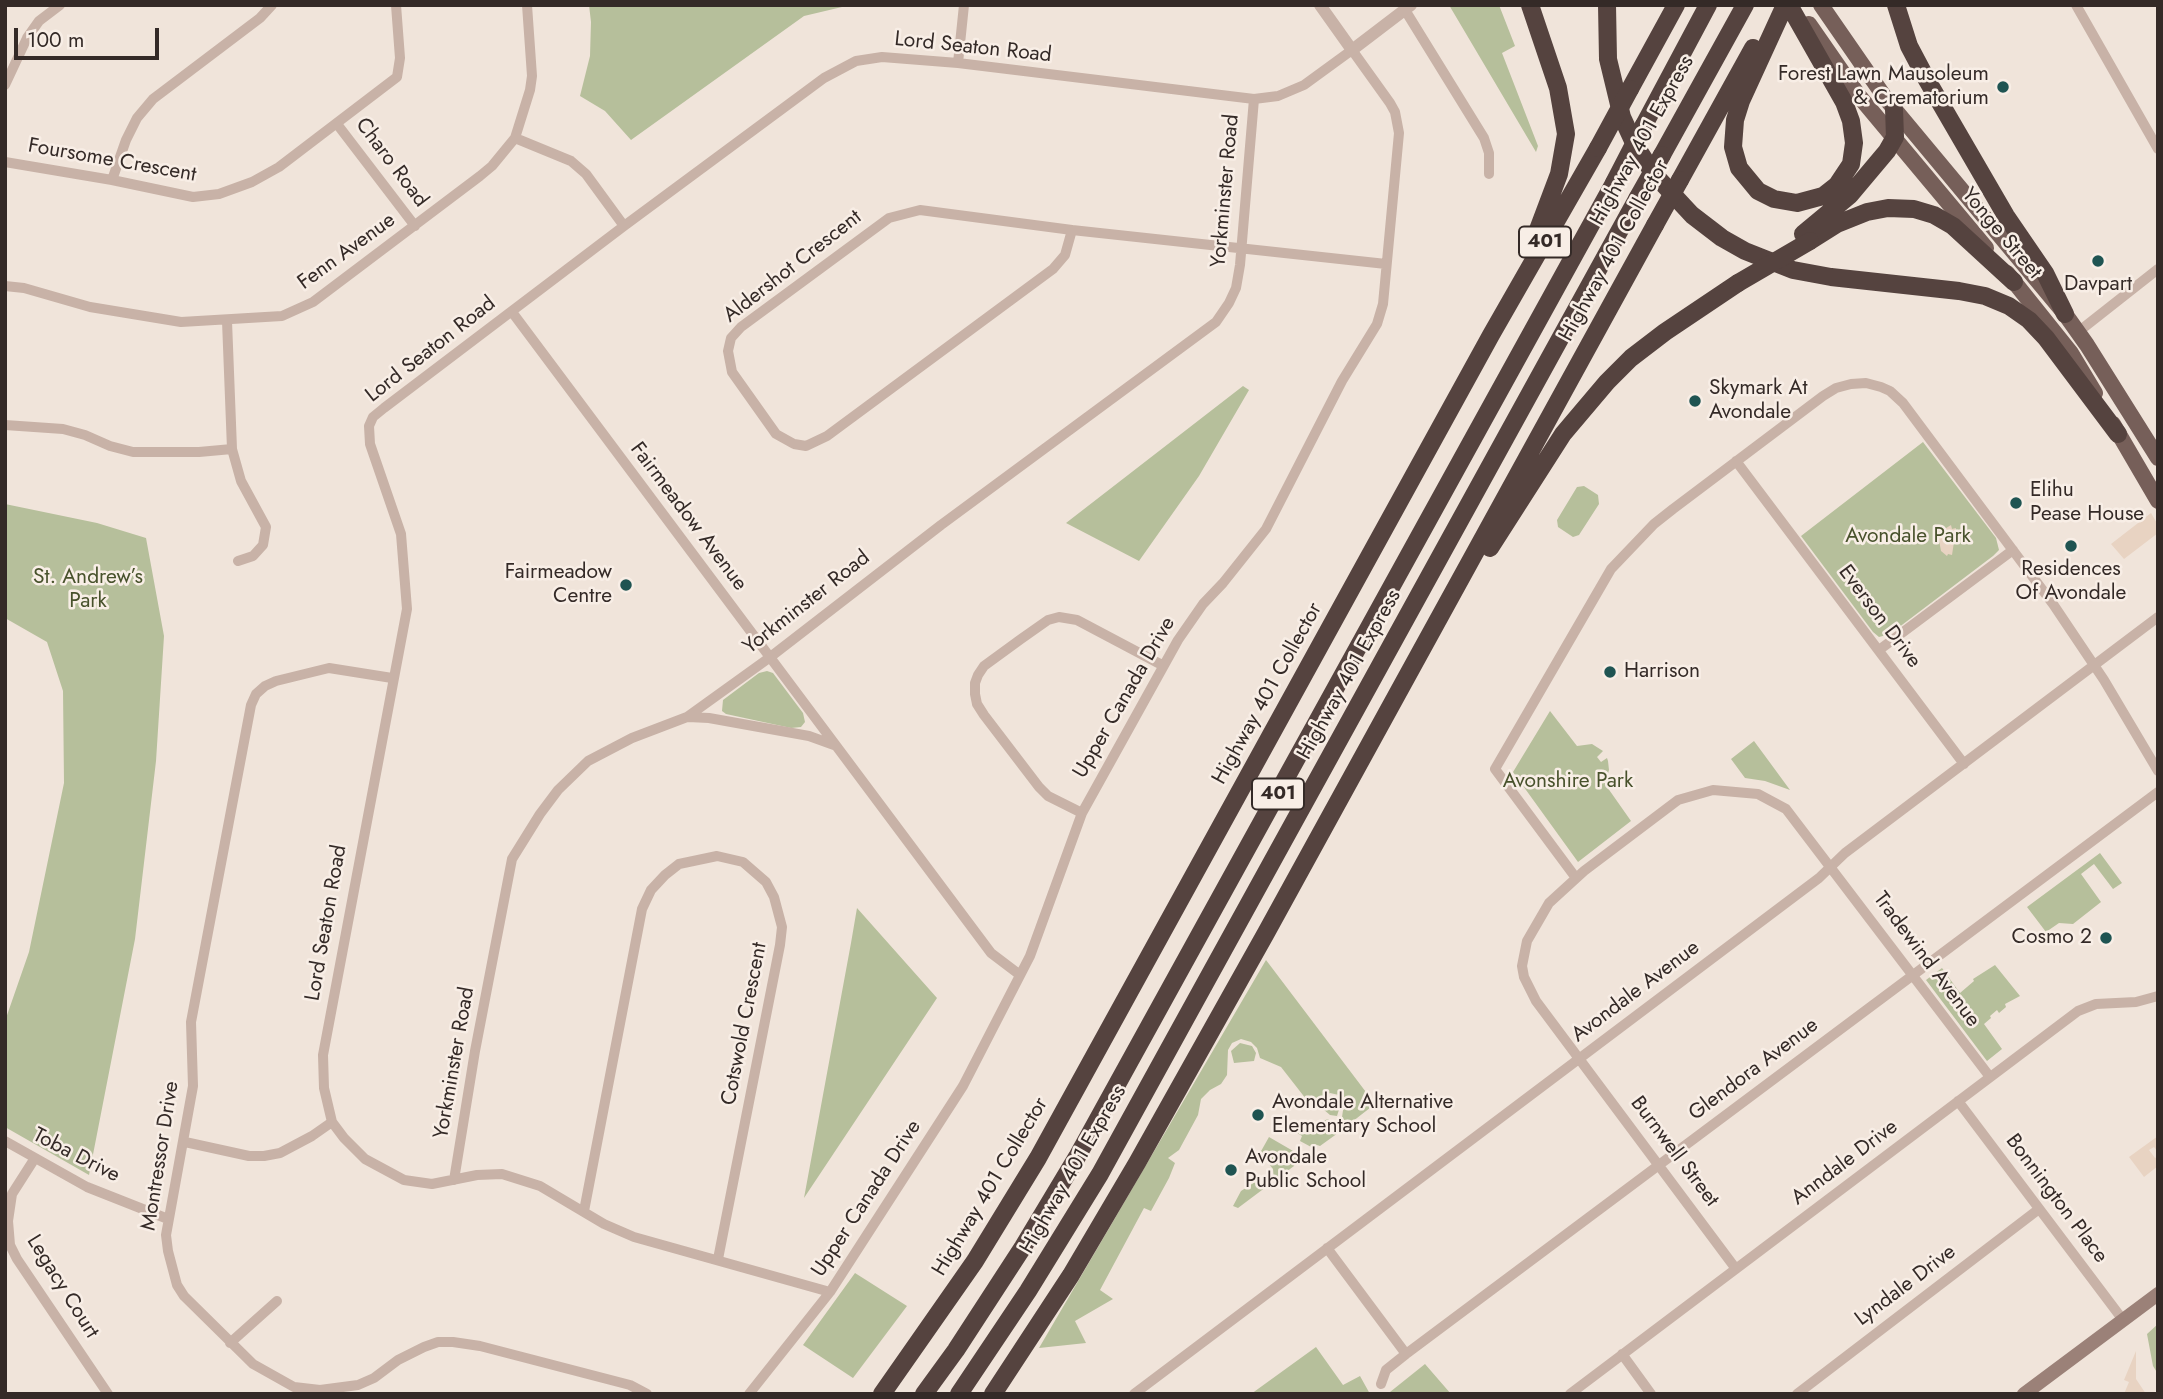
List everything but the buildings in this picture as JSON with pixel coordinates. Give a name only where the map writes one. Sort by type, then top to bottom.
[{"type":"highway","points":[[1491,335],[1540,228],[1559,174],[1566,134],[1558,88],[1530,5]]},
{"type":"highway","points":[[1607,5],[1608,59],[1622,117],[1653,173],[1692,215],[1745,251],[1793,270],[1831,277],[1959,291],[1985,296],[2009,306],[2029,320],[2046,338],[2118,434]]},
{"type":"highway","name":"Highway 401 Collector","points":[[882,1394],[975,1261],[1038,1158],[1676,5]]},
{"type":"highway","name":"Highway 401 Express","points":[[924,1394],[1023,1247],[1077,1157],[1614,183],[1708,5]]},
{"type":"highway","name":"Highway 401 Express","points":[[959,1394],[1028,1292],[1100,1174],[1745,5]]},
{"type":"highway","points":[[1895,5],[1909,46],[1927,80],[2006,216],[2045,273],[2065,314]]},
{"type":"highway","points":[[1779,11],[1843,102],[1854,137],[1851,164],[1841,180],[1823,195],[1803,202],[1778,201],[1758,191],[1741,172],[1734,151],[1733,133],[1739,107],[1779,11]]},
{"type":"highway","name":"Highway 401 Collector","points":[[993,1394],[1048,1312],[1116,1201],[1679,180],[1779,11]]},
{"type":"highway","points":[[1806,238],[1850,195],[1882,157],[1894,138],[1895,109]]},
{"type":"highway","points":[[1315,842],[1348,799],[1468,583],[1563,435],[1601,389],[1632,358],[1673,326],[1806,238],[1867,212],[1888,208],[1914,209],[1934,215],[1957,229],[2014,282]]},
{"type":"main road","name":"Yonge Street","points":[[1797,5],[1836,65],[2078,363],[2158,501]]},
{"type":"main road","name":"Yonge Street","points":[[1821,5],[1895,109],[2065,314],[2157,453]]},
{"type":"main road","points":[[2024,1394],[2158,1294]]},
{"type":"street","points":[[5,85],[15,58],[27,38],[39,21],[60,5]]},
{"type":"street","points":[[112,180],[137,118],[153,99],[260,18],[272,5]]},
{"type":"street","name":"Foursome Crescent","points":[[5,162],[193,197],[219,194],[252,182],[279,167],[397,77],[400,57],[396,5]]},
{"type":"street","points":[[527,5],[532,76],[515,138],[571,161],[586,174],[624,226]]},
{"type":"street","points":[[958,63],[964,5]]},
{"type":"street","name":"Upper Canada Drive","points":[[749,1394],[830,1292],[963,1086],[1030,956],[1082,813],[1163,665],[1203,604],[1258,540],[1278,507],[1342,381],[1377,324],[1383,304],[1399,133],[1395,112],[1390,103],[1320,5]]},
{"type":"street","points":[[2076,5],[2158,149]]},
{"type":"street","points":[[1408,8],[1484,138],[1489,153],[1489,174]]},
{"type":"street","name":"Lord Seaton Road","points":[[830,1292],[634,1237],[604,1224],[540,1186],[502,1174],[477,1175],[432,1184],[404,1180],[377,1168],[353,1148],[332,1122],[324,1088],[323,1055],[407,609],[403,543],[396,515],[370,444],[369,426],[373,417],[824,78],[856,61],[883,57],[958,63],[1254,99],[1278,96],[1304,85],[1408,8]]},
{"type":"street","name":"Yorkminster Road","points":[[454,1180],[475,1051],[512,859],[540,814],[558,790],[588,761],[632,738],[687,717],[1216,322],[1236,288],[1254,99]]},
{"type":"street","name":"Charo Road","points":[[337,124],[415,226]]},
{"type":"street","name":"Fenn Avenue","points":[[5,286],[24,288],[90,307],[169,321],[227,321],[282,316],[313,302],[415,226],[480,176],[515,138]]},
{"type":"street","name":"Aldershot Crescent","points":[[1072,230],[1065,255],[1053,269],[828,436],[807,446],[794,444],[776,434],[732,372],[728,351],[731,338],[741,327],[889,218],[920,210],[1072,230],[1386,264]]},
{"type":"street","points":[[2078,332],[2158,269]]},
{"type":"street","name":"Fairmeadow Avenue","points":[[512,312],[991,953],[1020,975]]},
{"type":"street","points":[[227,321],[232,449],[241,481],[266,527],[263,545],[253,556],[238,561]]},
{"type":"street","points":[[1576,878],[1495,769],[1611,569],[1654,524],[1832,390],[1853,383],[1890,391],[1903,403],[2053,604],[2158,771]]},
{"type":"street","points":[[5,425],[63,429],[133,452],[188,453],[232,449]]},
{"type":"street","name":"Everson Drive","points":[[1736,461],[1964,764]]},
{"type":"street","points":[[1879,650],[2013,550]]},
{"type":"street","points":[[1082,813],[1048,796],[1039,787],[984,715],[977,704],[975,694],[978,675],[984,666],[1021,639],[1048,620],[1059,617],[1077,620],[1163,665]]},
{"type":"street","name":"Avondale Avenue","points":[[1134,1394],[1580,1059],[2158,617]]},
{"type":"street","name":"Montressor Drive","points":[[393,678],[329,667],[276,681],[256,694],[251,705],[191,1022],[193,1086],[185,1142],[166,1235],[177,1285],[184,1296],[261,1371],[294,1387],[336,1389],[358,1385],[424,1347],[438,1342],[453,1342],[480,1346],[630,1385],[647,1394]]},
{"type":"street","points":[[687,717],[709,718],[809,736],[834,745]]},
{"type":"street","name":"Tradewind Avenue","points":[[1576,878],[1678,800],[1713,790],[1758,794],[1786,809],[1990,1077]]},
{"type":"street","name":"Glendora Avenue","points":[[1381,1384],[1386,1370],[1406,1354],[2158,792]]},
{"type":"street","name":"Cotswold Crescent","points":[[584,1211],[642,909],[652,890],[679,864],[718,856],[743,862],[766,882],[774,897],[780,912],[781,936],[718,1259]]},
{"type":"street","name":"Burnwell Street","points":[[1576,878],[1549,903],[1527,941],[1522,966],[1524,977],[1536,1001],[1736,1269]]},
{"type":"street","name":"Anndale Drive","points":[[1570,1394],[2085,1008],[2096,1004],[2144,1001],[2158,996]]},
{"type":"street","name":"Bonnington Place","points":[[1958,1101],[2123,1320]]},
{"type":"street","points":[[185,1142],[249,1156],[264,1156],[280,1153],[332,1122]]},
{"type":"street","name":"Toba Drive","points":[[5,1141],[87,1187],[168,1219]]},
{"type":"street","name":"Legacy Court","points":[[35,1158],[12,1194],[8,1221],[10,1245],[108,1394]]},
{"type":"street","name":"Lyndale Drive","points":[[1797,1394],[2039,1209]]},
{"type":"street","points":[[1327,1248],[1406,1354]]},
{"type":"street","points":[[230,1343],[277,1301]]},
{"type":"street","points":[[1622,1354],[1651,1394]]},
{"type":"green space","points":[[589,5],[865,5],[842,7],[804,16],[631,140],[605,111],[580,96],[590,56]]},
{"type":"green space","points":[[1449,5],[1499,5],[1515,46],[1502,53],[1538,146],[1536,152]]},
{"type":"green space","points":[[1243,386],[1249,390],[1199,476],[1139,561],[1066,523]]},
{"type":"green space","name":"Avondale Park","points":[[1923,442],[1996,538],[1999,550],[1890,634],[1879,637],[1801,536]]},
{"type":"green space","points":[[1584,486],[1598,495],[1599,504],[1579,535],[1573,537],[1558,527],[1557,520],[1577,487]]},
{"type":"green space","name":"St. Andrew’s Park","points":[[5,504],[97,523],[146,538],[164,636],[156,761],[135,939],[89,1175],[5,1127],[5,1021],[29,952],[64,783],[63,691],[47,642],[5,618]]},
{"type":"green space","points":[[759,673],[773,673],[803,713],[805,722],[801,727],[791,728],[722,711],[723,700]]},
{"type":"green space","name":"Avonshire Park","points":[[1550,711],[1577,746],[1592,744],[1603,751],[1597,757],[1601,762],[1607,758],[1608,761],[1609,770],[1605,784],[1631,821],[1578,862],[1513,772]]},
{"type":"green space","points":[[1754,741],[1790,790],[1765,781],[1745,778],[1731,759]]},
{"type":"green space","points":[[2100,853],[2122,883],[2113,889],[2094,864],[2081,874],[2101,902],[2073,924],[2059,923],[2046,932],[2027,907]]},
{"type":"green space","points":[[857,908],[937,998],[804,1198],[851,943]]},
{"type":"green space","points":[[1266,960],[1375,1104],[1348,1125],[1342,1117],[1344,1104],[1339,1095],[1330,1093],[1317,1100],[1306,1099],[1281,1067],[1260,1058],[1257,1048],[1251,1042],[1241,1039],[1232,1043],[1228,1050],[1227,1075],[1221,1084],[1201,1099],[1198,1115],[1179,1150],[1168,1158],[1175,1163],[1169,1178],[1151,1211],[1144,1208],[1100,1290],[1113,1299],[1075,1321],[1086,1343],[1039,1348]]},
{"type":"green space","points":[[1995,965],[2020,996],[2005,1004],[2006,1007],[1999,1013],[1997,1010],[1984,1024],[2002,1049],[1987,1061],[1926,980],[1942,968],[1960,993],[1973,979]]},
{"type":"green space","points":[[1240,1043],[1252,1046],[1256,1053],[1254,1061],[1234,1063],[1231,1051]]},
{"type":"green space","points":[[1330,1096],[1336,1097],[1341,1103],[1337,1116],[1330,1115],[1323,1109],[1322,1101]]},
{"type":"green space","points":[[1328,1119],[1334,1123],[1338,1133],[1313,1148],[1300,1141],[1302,1136],[1297,1133],[1300,1126],[1309,1127]]},
{"type":"green space","points":[[1269,1137],[1300,1155],[1294,1166],[1274,1181],[1273,1169],[1260,1153]]},
{"type":"green space","points":[[1255,1182],[1270,1184],[1238,1208],[1233,1206],[1241,1191]]},
{"type":"green space","points":[[855,1273],[907,1306],[853,1378],[803,1345]]},
{"type":"green space","points":[[2158,1324],[2158,1374],[2153,1366],[2147,1334]]},
{"type":"green space","points":[[1316,1347],[1343,1385],[1360,1376],[1370,1394],[1251,1394]]},
{"type":"green space","points":[[1425,1364],[1451,1394],[1387,1394],[1390,1392]]},
{"type":"shaded area","points":[[2151,513],[2158,525],[2158,533],[2124,559],[2111,544]]},
{"type":"shaded area","points":[[1951,525],[1952,529],[1956,528],[1952,555],[1947,556],[1941,551],[1939,540],[1943,530]]},
{"type":"shaded area","points":[[2158,1136],[2158,1152],[2154,1147],[2149,1150],[2155,1158],[2158,1156],[2158,1166],[2144,1177],[2129,1157]]},
{"type":"shaded area","points":[[2136,1351],[2136,1379],[2146,1394],[2124,1394],[2129,1382],[2124,1380]]},
{"type":"place","name":"Forest Lawn Mausoleum & Crematorium","points":[[2003,87]]},
{"type":"place","name":"Davpart","points":[[2098,261]]},
{"type":"place","name":"Skymark At Avondale","points":[[1695,401]]},
{"type":"place","name":"Elihu Pease House","points":[[2016,503]]},
{"type":"place","name":"Residences Of Avondale","points":[[2071,546]]},
{"type":"place","name":"Fairmeadow Centre","points":[[626,585]]},
{"type":"place","name":"Harrison","points":[[1610,672]]},
{"type":"place","name":"Cosmo 2","points":[[2106,938]]},
{"type":"place","name":"Avondale Alternative Elementary School","points":[[1258,1115]]},
{"type":"place","name":"Avondale Public School","points":[[1231,1170]]}]
